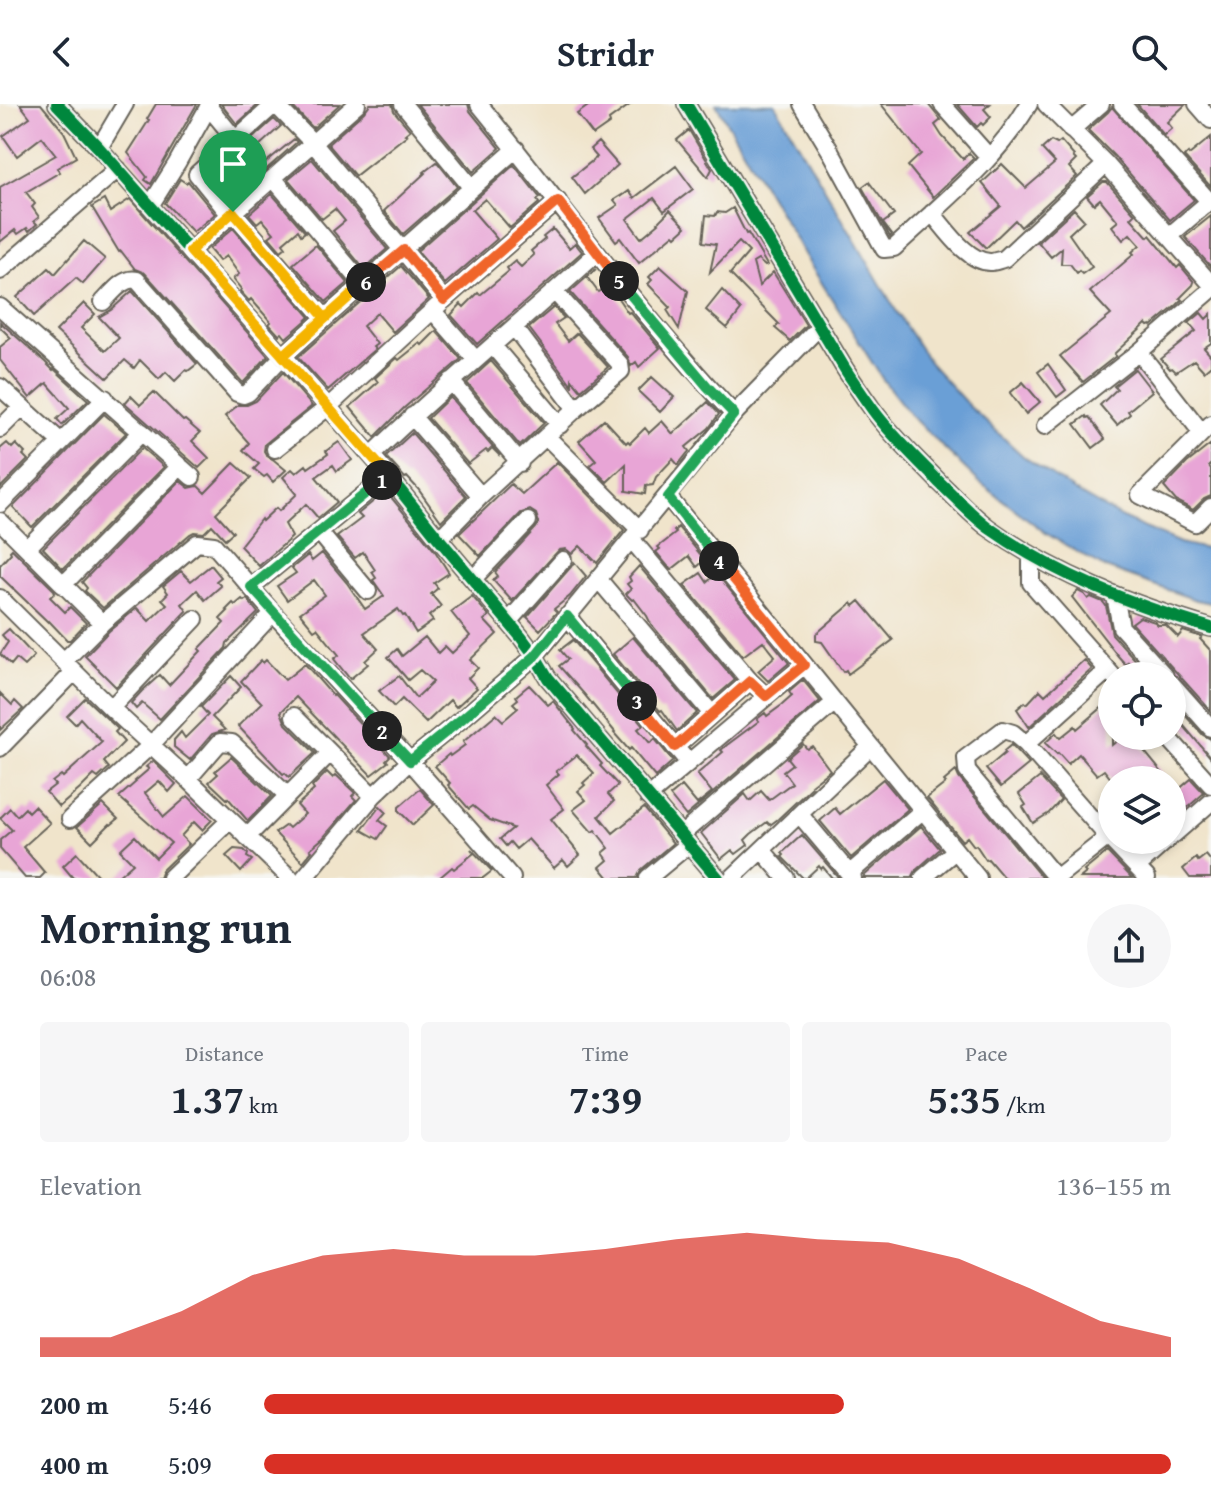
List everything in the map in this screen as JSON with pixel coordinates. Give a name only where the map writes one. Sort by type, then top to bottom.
[{"type":"street","points":[[57,104],[372,455],[535,656],[548,678],[718,878]]},
{"type":"street","points":[[99,148],[125,104]]},
{"type":"street","points":[[197,174],[275,104],[313,143],[404,250],[476,360]]},
{"type":"street","points":[[190,251],[357,104]]},
{"type":"street","points":[[403,104],[471,187]]},
{"type":"street","points":[[479,104],[660,331],[734,414]]},
{"type":"street","points":[[686,104],[819,327],[873,410],[949,492],[986,526],[1031,555],[1115,596],[1211,628]]},
{"type":"street","points":[[802,104],[884,249],[894,248],[968,180],[1021,119],[1029,104]]},
{"type":"street","points":[[942,104],[989,157]]},
{"type":"street","points":[[1045,426],[1139,352],[1210,282],[1106,164],[1046,104]]},
{"type":"street","points":[[1071,130],[1101,104]]},
{"type":"street","points":[[1122,104],[1210,201],[1170,235]]},
{"type":"street","points":[[1197,104],[1211,120]]},
{"type":"street","points":[[150,206],[209,105],[235,139]]},
{"type":"street","points":[[103,302],[127,279],[137,280],[240,394],[248,393],[283,356],[516,149]]},
{"type":"street","points":[[177,163],[197,174],[325,318]]},
{"type":"street","points":[[932,213],[977,260],[992,262],[1004,259],[1106,164]]},
{"type":"street","points":[[0,271],[118,169]]},
{"type":"street","points":[[273,178],[363,284]]},
{"type":"street","points":[[275,449],[328,407],[558,201]]},
{"type":"street","points":[[372,455],[597,253]]},
{"type":"street","points":[[439,539],[481,496],[618,375],[622,367],[555,292]]},
{"type":"street","points":[[0,307],[186,472],[63,585]]},
{"type":"street","points":[[514,327],[576,409]]},
{"type":"street","points":[[304,878],[373,796],[535,656],[734,414],[819,327]]},
{"type":"street","points":[[493,346],[560,425]]},
{"type":"street","points":[[1139,352],[1207,428],[1140,495],[1195,523],[1211,507]]},
{"type":"street","points":[[451,381],[520,463]]},
{"type":"street","points":[[0,387],[61,442]]},
{"type":"street","points":[[0,504],[105,398]]},
{"type":"street","points":[[0,429],[22,407]]},
{"type":"street","points":[[412,416],[481,496]]},
{"type":"street","points":[[27,548],[142,432]]},
{"type":"street","points":[[547,437],[636,535],[750,681],[766,696]]},
{"type":"street","points":[[251,587],[388,475]]},
{"type":"street","points":[[668,497],[978,878]]},
{"type":"street","points":[[0,521],[102,623]]},
{"type":"street","points":[[473,579],[528,521]]},
{"type":"street","points":[[319,532],[368,591]]},
{"type":"street","points":[[0,748],[102,623],[197,543],[214,545],[512,878]]},
{"type":"street","points":[[1031,555],[1031,583],[1100,662]]},
{"type":"street","points":[[508,622],[563,560]]},
{"type":"street","points":[[599,580],[712,714]]},
{"type":"street","points":[[1115,596],[1121,627],[1152,662]]},
{"type":"street","points":[[0,598],[290,878]]},
{"type":"street","points":[[70,819],[150,746],[273,613]]},
{"type":"street","points":[[567,616],[688,762]]},
{"type":"street","points":[[111,708],[195,619]]},
{"type":"street","points":[[648,797],[804,665]]},
{"type":"street","points":[[675,747],[750,681]]},
{"type":"street","points":[[1026,744],[1098,683]]},
{"type":"street","points":[[1186,700],[1211,728]]},
{"type":"street","points":[[648,878],[835,702]]},
{"type":"street","points":[[294,716],[373,796]]},
{"type":"street","points":[[1098,826],[1013,733],[1003,730],[966,758],[967,771],[1056,878],[1098,845]]},
{"type":"street","points":[[188,779],[220,742],[232,743],[287,795]]},
{"type":"street","points":[[732,878],[870,747]]},
{"type":"street","points":[[1180,750],[1211,785]]},
{"type":"street","points":[[247,837],[330,753]]},
{"type":"street","points":[[1186,824],[1211,802]]},
{"type":"street","points":[[800,815],[851,876],[922,811]]},
{"type":"street","points":[[170,878],[229,821]]},
{"type":"street","points":[[762,850],[786,878]]},
{"type":"street","points":[[923,878],[955,851]]},
{"type":"street","points":[[1125,854],[1142,872],[1156,854]]},
{"type":"water","points":[[716,104],[775,104],[929,362],[969,406],[1023,456],[1075,491],[1122,518],[1180,543],[1211,550],[1211,603],[1103,567],[1047,534],[978,481],[912,417],[883,380],[811,266]]},
{"type":"building","points":[[20,104],[41,104],[64,132],[76,157],[57,168],[60,172],[26,192],[35,204],[32,207],[39,217],[34,221],[37,224],[29,231],[27,228],[18,234],[15,230],[0,242],[0,187],[56,155],[42,137],[17,156],[3,136],[30,117]]},
{"type":"building","points":[[156,104],[197,104],[151,184],[145,180],[147,177],[128,153]]},
{"type":"building","points":[[221,104],[259,104],[237,124]]},
{"type":"building","points":[[290,104],[340,104],[313,128]]},
{"type":"building","points":[[370,104],[392,104],[410,130],[355,176],[328,144]]},
{"type":"building","points":[[417,104],[468,104],[470,111],[500,148],[473,172]]},
{"type":"building","points":[[591,104],[631,104],[593,135],[577,114]]},
{"type":"building","points":[[881,104],[928,104],[941,120],[935,125],[942,136],[963,159],[969,153],[974,158],[933,197],[908,166],[921,154]]},
{"type":"building","points":[[957,104],[990,104],[984,109],[991,117],[977,127]]},
{"type":"building","points":[[1137,104],[1186,104],[1167,122],[1172,128],[1164,135]]},
{"type":"building","points":[[1112,107],[1194,200],[1170,220],[1088,130]]},
{"type":"building","points":[[274,119],[281,126],[237,166],[247,178],[294,139],[297,142],[232,200],[212,175]]},
{"type":"building","points":[[689,130],[712,169],[708,177],[677,140]]},
{"type":"building","points":[[1211,137],[1211,187],[1184,157]]},
{"type":"building","points":[[1051,141],[1057,144],[1061,141],[1074,156],[1076,160],[1069,167],[1077,176],[1021,227],[1015,220],[986,248],[970,232],[1001,206],[982,183],[1002,164],[1026,188],[1055,163],[1042,149]]},
{"type":"building","points":[[598,142],[618,165],[585,194],[572,177],[597,157],[590,149]]},
{"type":"building","points":[[312,159],[387,249],[364,269],[333,231],[345,221],[335,209],[322,219],[288,179]]},
{"type":"building","points":[[437,162],[457,187],[403,234],[384,211]]},
{"type":"building","points":[[514,165],[540,198],[537,200],[539,203],[510,228],[485,199],[472,210],[497,239],[445,284],[417,251]]},
{"type":"building","points":[[676,166],[693,189],[664,211],[654,198],[627,219],[641,238],[670,210],[686,227],[639,263],[620,238],[616,241],[599,218],[618,205],[614,200],[629,191],[634,198]]},
{"type":"building","points":[[180,179],[186,183],[188,181],[215,214],[193,232],[165,203]]},
{"type":"building","points":[[869,182],[894,215],[883,223],[892,235],[890,237],[862,187]]},
{"type":"building","points":[[1107,182],[1135,214],[1131,218],[1148,237],[1150,235],[1177,268],[1180,265],[1194,282],[1177,305],[1152,326],[1146,324],[1114,354],[1116,356],[1083,382],[1060,356],[1111,315],[1090,292],[1134,254],[1132,252],[1140,245],[1130,234],[1123,240],[1112,226],[1118,221],[1100,199],[1094,204],[1087,196]]},
{"type":"building","points":[[272,194],[305,232],[301,235],[298,230],[283,243],[286,247],[281,251],[269,237],[274,233],[262,219],[257,223],[249,214]]},
{"type":"building","points":[[130,199],[268,356],[243,383],[145,273],[135,269],[119,252],[92,207],[104,200],[110,212]]},
{"type":"building","points":[[733,208],[767,265],[758,260],[753,263],[759,286],[773,272],[806,325],[790,341],[775,328],[779,324],[730,274],[749,252],[739,242],[710,272],[716,244],[703,242],[706,215],[715,216],[717,212],[725,213]]},
{"type":"building","points":[[1074,209],[1084,220],[1069,234],[1092,267],[1082,274],[1077,273],[1070,264],[1061,264],[1062,248],[1051,257],[1038,242]]},
{"type":"building","points":[[1211,216],[1211,267],[1185,237]]},
{"type":"building","points":[[233,228],[310,317],[286,338],[282,333],[279,335],[251,299],[249,301],[240,291],[233,279],[239,274],[226,256],[219,261],[209,249]]},
{"type":"building","points":[[553,229],[569,248],[575,243],[582,252],[477,344],[451,315],[461,304],[464,307],[509,271],[507,268],[515,261],[521,267],[534,255],[531,251]]},
{"type":"building","points":[[84,241],[105,259],[83,284],[76,278],[34,316],[17,297],[49,268],[55,274]]},
{"type":"building","points":[[316,245],[348,283],[326,302],[293,264]]},
{"type":"building","points":[[401,266],[429,299],[393,332],[377,313],[363,326],[377,344],[373,347],[375,349],[328,390],[298,357]]},
{"type":"building","points":[[660,266],[688,291],[679,329],[667,310],[670,307],[648,284],[652,280],[649,277]]},
{"type":"building","points":[[596,269],[587,277],[598,292],[609,285],[628,313],[660,348],[639,367],[636,362],[631,366],[628,357],[570,292]]},
{"type":"building","points":[[722,290],[741,310],[727,328],[706,310]]},
{"type":"building","points":[[132,291],[197,364],[175,381],[166,372],[159,379],[140,360],[134,368],[125,360],[107,378],[56,331],[84,303],[95,314],[81,328],[105,351],[119,338],[99,317]]},
{"type":"building","points":[[554,307],[564,318],[555,324],[568,341],[577,333],[608,367],[581,390],[572,379],[572,385],[529,328]]},
{"type":"building","points":[[1201,313],[1206,319],[1211,314],[1211,343],[1204,348],[1211,356],[1211,365],[1204,371],[1194,360],[1176,372],[1161,359],[1196,331],[1189,323]]},
{"type":"building","points":[[0,322],[88,400],[62,425],[57,419],[69,408],[47,383],[30,398],[0,360],[0,347],[11,338],[0,327]]},
{"type":"building","points":[[436,331],[461,359],[375,437],[350,407],[378,382],[375,378],[397,358],[399,360],[420,343],[422,345]]},
{"type":"building","points":[[491,361],[544,423],[520,446],[467,383]]},
{"type":"building","points":[[1048,364],[1066,390],[1057,397],[1038,372]]},
{"type":"building","points":[[1135,369],[1152,391],[1117,425],[1100,405],[1117,389],[1114,386]]},
{"type":"building","points":[[283,372],[312,406],[265,444],[267,456],[286,470],[273,482],[254,469],[259,464],[243,450],[249,443],[225,416],[238,405],[256,401]]},
{"type":"building","points":[[652,377],[674,397],[660,412],[638,391]]},
{"type":"building","points":[[1023,382],[1040,402],[1026,414],[1010,393]]},
{"type":"building","points":[[154,392],[200,433],[192,441],[209,458],[199,468],[125,403],[131,396],[140,405]]},
{"type":"building","points":[[450,397],[500,456],[492,448],[468,464],[428,418]]},
{"type":"building","points":[[708,402],[719,414],[709,428],[686,447],[689,451],[678,465],[673,459],[656,477],[653,485],[646,486],[645,494],[626,491],[626,464],[607,482],[590,465],[596,460],[579,441],[604,419],[626,443],[630,443],[645,428],[649,433],[662,421],[673,434]]},
{"type":"building","points":[[104,414],[126,433],[32,527],[13,507]]},
{"type":"building","points":[[1086,416],[1105,439],[1093,448],[1075,424]]},
{"type":"building","points":[[412,433],[466,496],[441,521],[418,489],[386,457]]},
{"type":"building","points":[[339,442],[352,460],[337,471],[333,465],[316,477],[337,502],[318,518],[306,504],[285,524],[292,537],[259,566],[240,546],[261,519],[276,508],[279,511],[297,494],[283,477],[292,469],[296,473],[306,465],[308,468]]},
{"type":"building","points":[[7,443],[12,448],[16,444],[28,460],[0,488],[0,449]]},
{"type":"building","points":[[1211,444],[1211,496],[1193,510],[1176,501],[1164,487]]},
{"type":"building","points":[[142,448],[164,467],[63,569],[43,548]]},
{"type":"building","points":[[557,462],[624,530],[597,563],[580,546],[572,554],[566,549],[559,550],[512,601],[493,580],[498,576],[495,572],[536,528],[539,523],[536,514],[530,510],[521,513],[480,556],[459,534],[511,484],[522,494]]},
{"type":"building","points":[[234,463],[251,478],[216,513],[233,532],[225,539],[212,525],[204,533],[190,534],[103,608],[85,591],[87,588],[82,582],[180,481],[189,488],[198,486],[205,493]]},
{"type":"building","points":[[386,491],[449,573],[434,583],[438,588],[431,594],[441,606],[429,616],[433,621],[416,633],[398,609],[364,633],[378,649],[365,661],[368,664],[350,679],[334,659],[339,655],[300,613],[325,595],[314,580],[287,600],[277,586],[296,573],[292,568],[308,555],[312,561],[322,553],[365,609],[384,596],[373,580],[376,578],[372,572],[375,570],[363,552],[355,558],[337,537],[362,518],[358,514]]},
{"type":"building","points":[[678,527],[705,560],[697,567],[689,556],[671,570],[656,552],[676,533],[674,531]]},
{"type":"building","points":[[12,549],[54,590],[50,597],[65,612],[70,607],[86,623],[70,640],[0,576],[0,565]]},
{"type":"building","points":[[574,562],[586,576],[570,596],[554,609],[557,612],[540,630],[527,617]]},
{"type":"building","points":[[211,565],[221,577],[216,581],[221,586],[205,600],[197,590],[182,604],[187,611],[116,687],[85,656],[137,608],[149,621],[167,604],[162,599],[168,593],[163,586],[181,571],[191,581]]},
{"type":"building","points":[[639,566],[735,680],[713,699],[634,599],[626,594],[631,589],[627,584],[631,581],[629,577]]},
{"type":"building","points":[[701,573],[707,582],[717,574],[789,663],[768,681],[758,671],[775,656],[763,641],[743,656],[684,585]]},
{"type":"building","points":[[1078,591],[1088,599],[1091,597],[1103,602],[1112,634],[1137,662],[1123,662],[1072,597]]},
{"type":"building","points":[[472,596],[489,616],[484,620],[497,634],[470,660],[478,668],[468,678],[477,688],[456,707],[450,700],[426,723],[402,699],[394,707],[379,691],[399,676],[416,698],[433,682],[420,670],[408,680],[388,657],[397,649],[402,656],[425,637],[438,653],[445,646],[452,653],[470,636],[451,612]]},
{"type":"building","points":[[247,599],[258,613],[160,719],[142,703],[136,709],[131,703],[142,691],[160,675],[169,685],[224,623],[220,619],[226,610]]},
{"type":"building","points":[[860,601],[893,640],[848,674],[846,670],[843,672],[822,642],[816,641],[816,634],[852,603],[854,606]]},
{"type":"building","points":[[1140,617],[1166,625],[1178,637],[1183,631],[1202,637],[1200,639],[1211,651],[1211,711],[1186,683],[1186,662],[1167,662],[1132,623]]},
{"type":"building","points":[[9,629],[34,656],[24,666],[16,659],[11,665],[0,654],[8,642],[2,635]]},
{"type":"building","points":[[633,637],[697,713],[677,731],[613,654]]},
{"type":"building","points":[[573,640],[643,725],[638,729],[650,743],[655,739],[673,761],[655,777],[559,666],[568,659],[560,650]]},
{"type":"building","points":[[261,660],[263,663],[266,660],[285,680],[305,664],[390,756],[386,760],[388,762],[371,775],[296,697],[281,712],[286,724],[315,753],[289,777],[283,774],[238,726],[262,703],[241,681]]},
{"type":"building","points":[[1084,660],[1092,669],[1029,727],[1017,709],[1025,702],[1027,704],[1040,690],[1045,695]]},
{"type":"building","points":[[231,676],[241,687],[212,717],[225,730],[212,734],[190,760],[174,747],[174,740],[181,732],[185,738],[208,715],[201,707]]},
{"type":"building","points":[[803,680],[820,701],[686,816],[670,796],[682,786],[697,804],[712,792],[697,774],[723,752],[721,750],[759,721],[757,719],[782,705],[792,696],[789,692]]},
{"type":"building","points":[[529,685],[548,705],[553,701],[602,764],[600,766],[618,785],[608,794],[614,801],[599,816],[613,833],[644,808],[673,843],[641,870],[637,878],[609,878],[600,867],[608,860],[603,853],[609,848],[573,810],[586,800],[578,791],[594,773],[577,755],[556,771],[559,774],[546,785],[564,809],[551,819],[580,855],[568,866],[563,860],[554,868],[528,839],[516,849],[510,842],[506,846],[500,839],[513,828],[490,820],[473,806],[469,809],[435,766],[465,745],[463,742],[496,714],[503,721],[518,708],[513,703],[518,699],[516,696]]},
{"type":"building","points":[[0,693],[12,705],[15,701],[23,709],[0,730]]},
{"type":"building","points":[[85,698],[118,729],[115,732],[124,742],[104,762],[109,768],[98,778],[94,775],[59,807],[46,792],[55,785],[52,782],[61,775],[63,777],[102,742],[80,718],[75,724],[67,716]]},
{"type":"building","points":[[1098,711],[1098,750],[1143,750],[1157,766],[1098,766],[1097,775],[1079,754],[1068,764],[1045,743],[1056,733],[1060,738],[1075,726],[1077,729]]},
{"type":"building","points":[[1186,716],[1203,735],[1211,739],[1211,758],[1186,729]]},
{"type":"building","points":[[803,744],[807,749],[812,746],[830,770],[778,819],[770,825],[767,822],[751,834],[745,840],[748,845],[736,854],[732,850],[721,859],[701,833],[745,794],[750,801],[761,791],[769,800],[792,783],[783,771],[792,764],[787,758]]},
{"type":"building","points":[[1011,745],[1029,764],[1001,787],[986,769]]},
{"type":"building","points":[[231,757],[272,796],[248,821],[209,782],[218,774],[215,771]]},
{"type":"building","points":[[153,761],[176,784],[169,792],[159,781],[145,793],[164,817],[188,796],[212,820],[202,830],[194,822],[181,836],[189,844],[162,870],[159,878],[116,878],[133,863],[120,850],[135,836],[156,858],[171,843],[119,797],[149,769],[146,767]]},
{"type":"building","points":[[956,771],[1042,878],[1004,878],[967,837],[962,841],[927,798]]},
{"type":"building","points":[[327,772],[333,778],[336,775],[355,793],[352,796],[356,800],[310,849],[312,851],[303,862],[275,833],[286,825],[289,828],[305,814],[297,805],[314,790],[312,787]]},
{"type":"building","points":[[1040,777],[1061,800],[1049,813],[1033,823],[1019,794]]},
{"type":"building","points":[[883,779],[908,809],[851,858],[820,821],[835,808],[840,814]]},
{"type":"building","points":[[1191,779],[1204,793],[1186,809],[1186,783]]},
{"type":"building","points":[[420,789],[434,805],[413,825],[399,811],[399,807]]},
{"type":"building","points":[[103,804],[118,819],[92,842],[77,827]]},
{"type":"building","points":[[34,806],[50,823],[23,847],[45,873],[40,878],[25,878],[0,849],[0,840],[12,830],[0,818],[10,808],[17,816],[25,808],[28,812]]},
{"type":"building","points":[[380,806],[386,812],[379,820],[387,826],[378,839],[362,830]]},
{"type":"building","points":[[921,826],[940,849],[916,870],[912,878],[864,878],[864,876]]},
{"type":"building","points":[[802,835],[839,878],[832,878],[819,866],[803,878],[782,857],[782,853]]},
{"type":"building","points":[[234,849],[244,850],[252,860],[241,872],[226,856]]},
{"type":"building","points":[[471,849],[492,871],[483,878],[439,878],[474,853]]},
{"type":"building","points":[[77,853],[100,878],[73,878],[63,866]]},
{"type":"building","points":[[1105,854],[1109,854],[1132,878],[1080,878],[1086,873],[1084,871]]},
{"type":"building","points":[[1206,855],[1211,861],[1211,878],[1190,878],[1183,869],[1196,858],[1198,861]]},
{"type":"cycle path","points":[[57,104],[388,475],[521,637],[548,678],[718,878]]},
{"type":"cycle path","points":[[686,104],[873,410],[969,512],[1014,545],[1068,574],[1124,599],[1211,628]]},
{"type":"route","points":[[233,212],[190,251],[283,356],[404,250],[444,300],[558,201],[650,319],[734,414],[668,497],[804,665],[766,696],[750,681],[675,747],[567,616],[535,656],[410,761],[251,587],[388,475],[283,356],[325,318],[233,212]]}]
